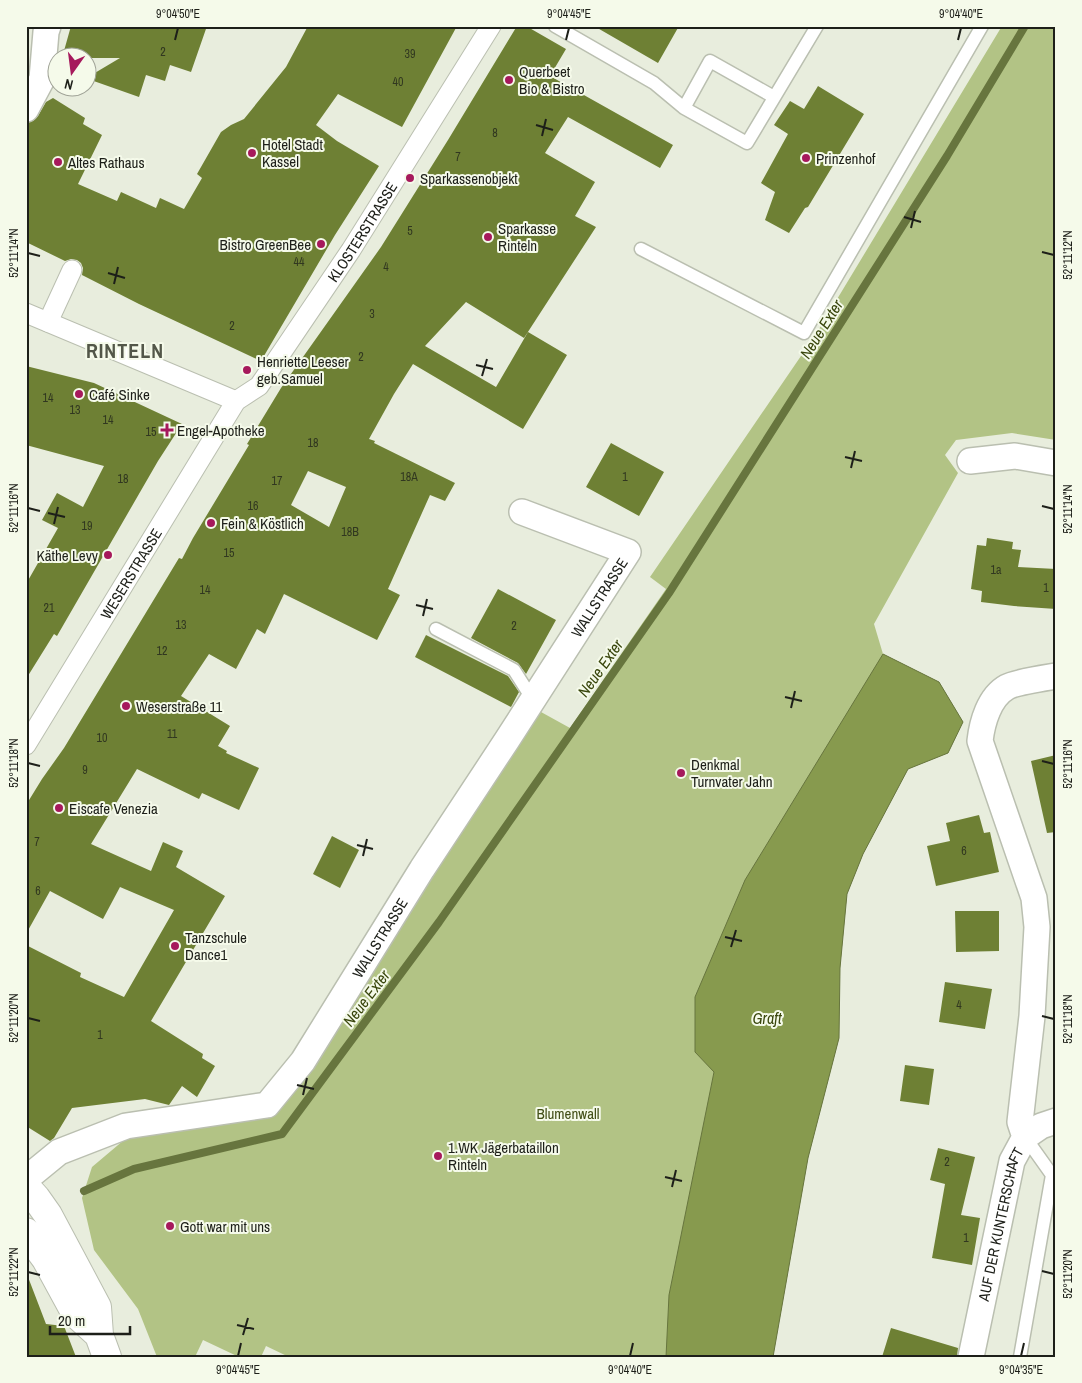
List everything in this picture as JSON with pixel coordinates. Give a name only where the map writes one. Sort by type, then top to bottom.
[{"type":"main road","points":[[26,1188],[36,1198],[48,1216],[97,1306],[103,1346]]},
{"type":"main road","points":[[26,1232],[46,1259],[76,1314],[103,1346]]},
{"type":"street","name":"KLOSTERSTRASSE","points":[[236,401],[260,386],[351,250],[491,26]]},
{"type":"street","points":[[26,109],[42,79],[42,28]]},
{"type":"street","points":[[48,322],[72,270]]},
{"type":"street","points":[[26,313],[236,401]]},
{"type":"street","name":"WESERSTRASSE","points":[[26,745],[236,401]]},
{"type":"street","points":[[970,461],[1015,456],[1056,464]]},
{"type":"street","name":"WALLSTRASSE","points":[[26,1179],[59,1152],[126,1126],[267,1105],[302,1061],[422,869],[628,552],[522,512]]},
{"type":"street","name":"AUF DER KUNTERSCHAFT","points":[[971,1357],[1012,1161],[1025,1137],[1020,1122],[1032,1016],[1037,927],[1034,898],[980,741],[982,726],[994,700],[1006,687],[1056,676]]},
{"type":"street","points":[[1025,1137],[1041,1126],[1056,1121]]},
{"type":"lane","points":[[555,26],[654,83],[684,108],[748,144],[817,26]]},
{"type":"lane","points":[[641,250],[804,333],[982,26]]},
{"type":"lane","points":[[684,108],[710,61],[774,97]]},
{"type":"lane","points":[[436,629],[514,670],[532,700]]},
{"type":"lane","points":[[1020,1357],[1052,1175],[1025,1137]]},
{"type":"green space","name":"Blumenwall","points":[[1002,26],[1056,26],[1056,440],[1012,433],[956,440],[945,455],[958,473],[874,624],[883,654],[939,682],[963,722],[948,753],[908,769],[863,854],[847,894],[840,968],[839,1038],[808,1158],[773,1357],[289,1357],[266,1346],[261,1357],[239,1357],[203,1340],[195,1357],[157,1357],[138,1309],[94,1250],[82,1198],[92,1167],[137,1129],[264,1118],[541,712],[570,728],[666,589],[650,577],[816,334]]},
{"type":"water","name":"Graft","points":[[883,654],[939,682],[963,722],[948,753],[908,769],[863,854],[847,894],[840,968],[839,1038],[808,1158],[773,1357],[666,1357],[669,1295],[714,1072],[695,1052],[695,997],[745,880]]},
{"type":"building","points":[[71,26],[207,26],[191,72],[170,65],[165,81],[146,75],[139,97],[98,83],[98,71],[120,58],[98,58],[98,48],[65,48]]},
{"type":"building","points":[[308,26],[457,26],[402,127],[338,94],[316,125],[337,141],[379,166],[335,235],[261,361],[82,275],[83,268],[77,260],[65,261],[26,242],[26,123],[33,121],[38,116],[46,102],[53,98],[85,118],[83,124],[102,135],[78,184],[117,201],[121,192],[156,208],[160,198],[184,209],[202,178],[197,174],[221,132],[244,119],[286,67]]},
{"type":"building","points":[[517,26],[526,26],[566,49],[550,76],[673,145],[660,168],[568,117],[545,153],[595,182],[575,216],[596,227],[524,338],[466,302],[425,346],[496,387],[528,332],[567,355],[523,429],[413,364],[394,394],[369,439],[455,483],[445,501],[430,495],[388,589],[400,595],[377,640],[284,594],[265,634],[257,629],[236,669],[209,654],[181,696],[230,726],[218,746],[227,751],[226,753],[259,768],[239,810],[202,793],[199,799],[137,769],[91,844],[151,871],[163,842],[183,851],[176,867],[225,896],[151,1021],[203,1054],[202,1058],[215,1066],[197,1097],[182,1086],[169,1105],[145,1099],[72,1108],[54,1138],[50,1141],[26,1126],[26,945],[81,973],[80,977],[124,997],[174,910],[120,887],[103,919],[50,891],[26,934],[26,805],[64,748],[179,558],[182,559],[281,388],[381,247]],"holes":[[[308,471],[346,487],[329,527],[291,505]]]},
{"type":"building","points":[[594,26],[679,26],[658,63]]},
{"type":"building","name":"Prinzenhof","points":[[818,86],[864,114],[808,207],[805,208],[789,233],[765,220],[775,192],[761,183],[788,134],[774,125],[790,101],[804,109]]},
{"type":"building","points":[[26,366],[94,383],[182,424],[158,461],[57,636],[54,634],[26,679],[26,584],[58,528],[42,520],[57,493],[83,507],[104,466],[26,445]]},
{"type":"building","points":[[611,443],[664,472],[639,516],[586,487]]},
{"type":"building","points":[[987,538],[1013,542],[1012,549],[1021,550],[1018,567],[1056,569],[1056,609],[981,602],[982,591],[971,589],[977,545],[986,546]]},
{"type":"building","points":[[498,589],[556,620],[526,674],[518,663],[471,638]]},
{"type":"building","points":[[426,635],[508,676],[519,692],[511,707],[415,657]]},
{"type":"building","points":[[1056,755],[1056,832],[1047,833],[1031,761]]},
{"type":"building","points":[[979,815],[984,833],[990,832],[999,872],[936,886],[927,846],[950,841],[946,823]]},
{"type":"building","points":[[332,836],[359,850],[340,888],[313,874]]},
{"type":"building","points":[[955,911],[999,911],[999,951],[956,952]]},
{"type":"building","points":[[945,982],[992,989],[985,1029],[939,1022]]},
{"type":"building","points":[[905,1065],[934,1069],[929,1105],[900,1101]]},
{"type":"building","points":[[938,1148],[975,1157],[961,1215],[980,1218],[972,1265],[932,1258],[945,1184],[930,1180]]},
{"type":"building","points":[[28,1277],[46,1324],[64,1326],[76,1357],[26,1357],[26,1278]]},
{"type":"building","points":[[891,1328],[958,1348],[957,1357],[882,1357]]},
{"type":"waterway","name":"Neue Exter","points":[[84,1191],[134,1169],[282,1134],[439,922],[669,593],[947,156],[1025,26]]},
{"type":"place","name":"Querbeet Bio & Bistro","points":[[509,80]]},
{"type":"place","name":"Hotel Stadt Kassel","points":[[252,153]]},
{"type":"place","name":"Prinzenhof","points":[[806,158]]},
{"type":"place","name":"Altes Rathaus","points":[[58,162]]},
{"type":"place","name":"Sparkassenobjekt","points":[[410,178]]},
{"type":"place","name":"Sparkasse Rinteln","points":[[488,237]]},
{"type":"place","name":"Bistro GreenBee","points":[[321,244]]},
{"type":"place","name":"Henriette Leeser geb.Samuel","points":[[247,370]]},
{"type":"place","name":"Café Sinke","points":[[79,394]]},
{"type":"place","name":"Engel-Apotheke","points":[[167,430]]},
{"type":"place","name":"Fein & Köstlich","points":[[211,523]]},
{"type":"place","name":"Käthe Levy","points":[[108,555]]},
{"type":"place","name":"Weserstraße 11","points":[[126,706]]},
{"type":"place","name":"Denkmal Turnvater Jahn","points":[[681,773]]},
{"type":"place","name":"Eiscafe Venezia","points":[[59,808]]},
{"type":"place","name":"Tanzschule Dance1","points":[[175,946]]},
{"type":"place","name":"1.WK Jägerbataillon Rinteln","points":[[438,1156]]},
{"type":"place","name":"Gott war mit uns","points":[[170,1226]]},
{"type":"district","name":"RINTELN","points":[[125,350]]}]
